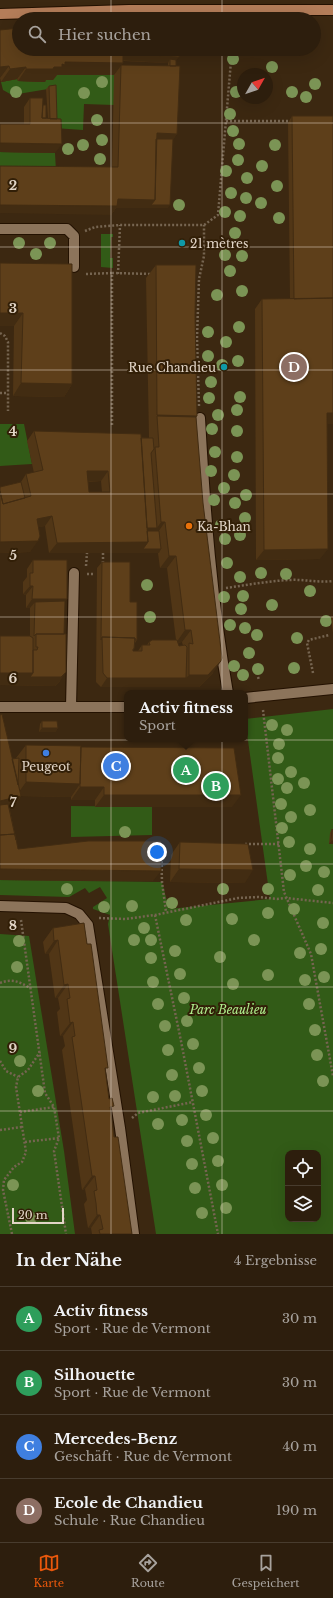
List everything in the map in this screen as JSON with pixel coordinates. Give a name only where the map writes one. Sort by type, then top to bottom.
[{"type":"main road","points":[[64,12],[129,10],[333,10]]},
{"type":"main road","points":[[0,14],[12,14]]},
{"type":"street","points":[[0,229],[68,229],[74,236],[78,270]]},
{"type":"street","points":[[200,418],[205,499],[214,589],[228,690]]},
{"type":"street","points":[[71,707],[74,573]]},
{"type":"street","points":[[248,698],[333,689]]},
{"type":"street","points":[[0,707],[124,707]]},
{"type":"street","points":[[0,906],[66,908],[79,914],[88,925],[120,1128],[134,1234]]},
{"type":"path","points":[[74,236],[95,227],[120,225],[204,225],[218,215],[231,56]]},
{"type":"path","points":[[226,121],[298,120]]},
{"type":"path","points":[[118,274],[120,225]]},
{"type":"path","points":[[200,418],[196,338],[200,274],[204,256],[204,225]]},
{"type":"path","points":[[78,270],[118,274],[152,274]]},
{"type":"path","points":[[112,273],[112,425]]},
{"type":"path","points":[[195,274],[200,274]]},
{"type":"path","points":[[0,333],[5,336],[8,342],[8,411]]},
{"type":"path","points":[[0,393],[8,393]]},
{"type":"path","points":[[86,568],[87,553]]},
{"type":"path","points":[[103,553],[104,564]]},
{"type":"path","points":[[214,589],[289,580],[309,580],[323,583],[333,581]]},
{"type":"path","points":[[313,673],[306,643],[309,640],[329,635]]},
{"type":"path","points":[[263,710],[286,898],[311,954],[333,1076]]},
{"type":"path","points":[[241,844],[279,844]]},
{"type":"path","points":[[161,845],[162,882],[166,912]]},
{"type":"path","points":[[94,914],[97,918],[125,919],[155,915],[238,898],[258,897],[276,899],[286,898],[333,903]]},
{"type":"path","points":[[20,913],[45,1093],[54,1107],[60,1138],[54,1151],[66,1234]]},
{"type":"path","points":[[155,915],[218,1234]]},
{"type":"path","points":[[0,983],[7,980],[18,981],[31,988]]},
{"type":"path","points":[[12,1234],[3,1190],[4,1180],[14,1167],[22,1162],[26,1152],[16,1087],[18,1077],[28,1070],[40,1052]]},
{"type":"path","points":[[0,1061],[6,1071],[18,1077]]},
{"type":"path","points":[[120,1128],[138,1113],[193,1102]]},
{"type":"path","points":[[20,1112],[54,1107]]},
{"type":"path","points":[[0,1130],[22,1127]]},
{"type":"path","points":[[25,1142],[60,1138]]},
{"type":"green space","points":[[56,75],[114,75],[114,105],[84,104],[83,130],[54,128],[54,88],[12,95],[3,90],[1,82],[17,79],[18,81],[44,82],[45,80]]},
{"type":"green space","points":[[0,152],[55,153],[56,171],[0,170]]},
{"type":"green space","points":[[101,234],[113,234],[113,237],[111,237],[110,258],[113,258],[113,268],[101,267]]},
{"type":"green space","points":[[0,424],[24,424],[32,464],[0,466]]},
{"type":"green space","name":"Parc Beaulieu","points":[[333,709],[333,1234],[156,1234],[108,924],[110,915],[93,909],[93,907],[107,898],[100,887],[89,893],[85,888],[69,897],[0,895],[0,880],[162,882],[169,909],[270,899],[248,741],[248,719]]},
{"type":"green space","points":[[71,806],[152,807],[152,835],[71,837]]},
{"type":"green space","points":[[0,934],[29,936],[64,1151],[75,1234],[0,1234]]},
{"type":"building","points":[[12,29],[12,56],[123,56],[123,63],[65,62],[65,65],[62,64],[62,67],[54,67],[53,69],[26,69],[26,67],[10,69],[9,66],[0,67],[0,30]]},
{"type":"building","points":[[170,59],[176,60],[176,66],[170,66]]},
{"type":"building","points":[[121,65],[180,66],[177,134],[157,133],[155,200],[118,199],[117,206],[0,205],[0,166],[118,167]]},
{"type":"building","points":[[56,85],[57,119],[50,119],[49,86]]},
{"type":"building","points":[[30,98],[43,98],[42,118],[61,119],[62,144],[0,143],[0,124],[30,124]]},
{"type":"building","points":[[43,105],[46,105],[46,118],[42,118]]},
{"type":"building","points":[[292,116],[333,116],[333,298],[294,299]]},
{"type":"building","points":[[156,139],[173,139],[170,205],[151,205],[155,200]]},
{"type":"building","points":[[0,263],[72,264],[72,384],[21,383],[23,313],[0,313]]},
{"type":"building","points":[[156,265],[196,265],[195,315],[197,416],[157,415]]},
{"type":"building","points":[[333,298],[333,413],[327,413],[328,549],[264,550],[262,299]]},
{"type":"building","points":[[157,416],[196,417],[203,503],[222,658],[208,675],[189,675],[189,643],[193,644],[191,630],[185,630],[176,556],[169,556],[165,522],[161,522],[155,447],[159,447]]},
{"type":"building","points":[[34,431],[141,434],[148,542],[57,543],[52,516],[37,519],[40,536],[38,541],[0,542],[0,491],[3,504],[31,496],[26,474],[43,470]],"holes":[[[87,471],[108,471],[110,492],[89,492]]]},
{"type":"building","points":[[141,438],[153,438],[154,449],[151,453],[157,528],[147,528]]},
{"type":"building","points":[[21,482],[25,498],[3,504],[0,487]]},
{"type":"building","points":[[147,531],[159,531],[161,549],[143,549],[148,542]]},
{"type":"building","points":[[33,560],[67,560],[67,599],[32,599],[33,586],[30,586],[30,573],[33,573]]},
{"type":"building","points":[[102,562],[130,562],[130,602],[137,602],[137,640],[135,640],[135,638],[102,637],[101,640]]},
{"type":"building","points":[[65,601],[64,634],[36,634],[34,636],[35,602]]},
{"type":"building","points":[[36,634],[66,634],[66,672],[61,677],[30,677],[33,673],[33,650],[37,650],[38,647],[36,647]]},
{"type":"building","points":[[0,636],[30,636],[33,638],[33,673],[0,673]]},
{"type":"building","points":[[102,637],[135,638],[133,651],[142,651],[142,645],[150,645],[149,642],[152,640],[177,640],[179,646],[185,645],[187,647],[186,678],[107,678],[103,673]]},
{"type":"building","points":[[2,714],[21,796],[0,801],[0,715]]},
{"type":"building","points":[[42,721],[57,721],[58,728],[42,728]]},
{"type":"building","points":[[26,745],[81,746],[80,784],[26,782]]},
{"type":"building","points":[[81,747],[234,748],[241,795],[104,795],[104,787],[80,787]]},
{"type":"building","points":[[19,758],[18,785],[12,759]]},
{"type":"building","points":[[8,804],[15,834],[0,835],[0,805]]},
{"type":"building","points":[[332,829],[333,841],[331,841]]},
{"type":"building","points":[[15,834],[18,849],[88,841],[161,841],[161,871],[0,869],[0,835]]},
{"type":"building","points":[[180,842],[248,844],[253,870],[179,869]]},
{"type":"building","points":[[84,923],[87,944],[91,944],[108,1068],[105,1068],[109,1099],[112,1098],[114,1106],[110,1107],[114,1137],[118,1137],[132,1234],[100,1234],[99,1230],[103,1229],[100,1215],[97,1215],[94,1191],[97,1190],[95,1176],[92,1176],[72,1037],[75,1036],[73,1022],[70,1023],[67,999],[70,998],[68,984],[64,985],[58,940],[54,941],[53,928]]},
{"type":"place","name":"21 mètres","points":[[182,243]]},
{"type":"place","name":"Rue Chandieu","points":[[224,367]]},
{"type":"place","name":"Ecole de Chandieu","points":[[294,367]]},
{"type":"place","name":"Ka-Bhan","points":[[189,526]]},
{"type":"place","name":"Peugeot","points":[[46,753]]},
{"type":"place","name":"Mercedes-Benz","points":[[116,766]]},
{"type":"place","name":"Activ fitness","points":[[186,770]]},
{"type":"place","name":"Silhouette","points":[[216,786]]}]
